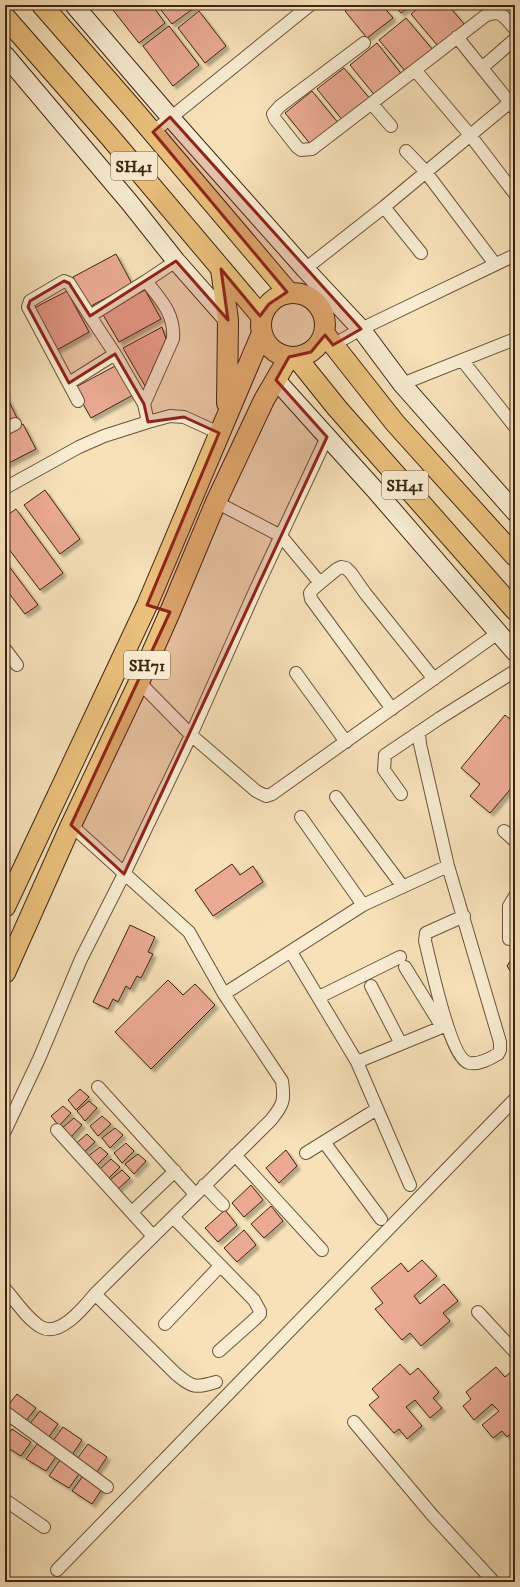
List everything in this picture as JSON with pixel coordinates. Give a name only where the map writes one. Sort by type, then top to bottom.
[{"type":"main road","name":"SH41","points":[[42,5],[290,293]]},
{"type":"main road","name":"SH41","points":[[5,17],[109,136],[221,269],[262,325],[268,346],[274,352],[293,357],[515,610]]},
{"type":"main road","points":[[221,269],[228,320],[227,415]]},
{"type":"main road","points":[[262,325],[264,310],[275,299],[290,293],[305,295],[317,304],[324,318],[329,339],[321,340],[311,352],[293,357]]},
{"type":"main road","name":"SH71","points":[[5,907],[147,604],[227,415],[262,325]]},
{"type":"main road","name":"SH41","points":[[329,339],[395,423],[515,556]]},
{"type":"main road","name":"SH71","points":[[5,973],[71,825],[139,682],[216,502],[264,400],[276,380],[293,357]]},
{"type":"main road","points":[[147,604],[170,612]]},
{"type":"street","points":[[74,5],[170,117],[305,269],[361,329],[402,384],[515,512]]},
{"type":"street","points":[[152,132],[302,7]]},
{"type":"street","points":[[364,43],[280,106],[273,114],[275,119],[301,150],[312,149],[457,37],[492,12],[497,12],[502,15],[515,29]]},
{"type":"street","points":[[305,269],[384,207],[425,171],[470,135],[513,103],[457,37]]},
{"type":"street","points":[[483,67],[515,39]]},
{"type":"street","points":[[5,55],[130,203],[176,261],[228,320]]},
{"type":"street","points":[[415,70],[470,135],[515,194]]},
{"type":"street","points":[[372,104],[390,126]]},
{"type":"street","points":[[406,151],[425,171],[495,264]]},
{"type":"street","points":[[384,207],[421,253]]},
{"type":"street","points":[[329,339],[361,329],[515,255]]},
{"type":"street","points":[[90,316],[176,261]]},
{"type":"street","points":[[78,401],[28,307],[30,301],[64,281],[69,283],[115,354],[144,404],[148,422]]},
{"type":"street","points":[[144,404],[173,339],[174,328],[171,315],[146,281]]},
{"type":"street","points":[[402,384],[515,339]]},
{"type":"street","points":[[68,383],[115,354]]},
{"type":"street","points":[[462,360],[515,428]]},
{"type":"street","points":[[276,380],[328,437],[515,652]]},
{"type":"street","points":[[5,488],[85,444],[104,436],[170,416],[184,417],[219,433]]},
{"type":"street","points":[[5,1131],[39,1059],[81,959],[191,735],[281,536],[328,437]]},
{"type":"street","points":[[216,502],[281,536],[320,583]]},
{"type":"street","points":[[392,709],[311,599],[310,593],[336,569],[341,567],[346,568],[434,679]]},
{"type":"street","points":[[139,682],[191,735],[256,791],[266,796],[272,794],[498,633]]},
{"type":"street","points":[[5,649],[17,665]]},
{"type":"street","points":[[400,794],[384,770],[385,755],[515,671]]},
{"type":"street","points":[[296,673],[346,742]]},
{"type":"street","points":[[319,997],[403,962],[444,1026],[463,1059],[469,1063],[478,1063],[498,1054],[500,1050],[500,1042],[448,866],[420,744],[419,733]]},
{"type":"street","points":[[336,797],[403,887]]},
{"type":"street","points":[[302,817],[363,905]]},
{"type":"street","points":[[5,1289],[42,1328],[52,1329],[64,1325],[72,1319],[204,1185],[271,1120],[281,1107],[284,1094],[282,1081],[224,994],[189,932],[71,825]]},
{"type":"street","points":[[504,832],[515,841]]},
{"type":"street","points":[[224,994],[363,905],[448,866]]},
{"type":"street","points":[[509,939],[509,906],[515,896]]},
{"type":"street","points":[[444,1026],[425,941],[426,934],[432,929],[464,916]]},
{"type":"street","points":[[291,952],[357,1062],[410,1185]]},
{"type":"street","points":[[371,986],[402,1044]]},
{"type":"street","points":[[357,1062],[444,1026]]},
{"type":"street","points":[[98,1087],[195,1194]]},
{"type":"street","points":[[57,1570],[515,1099]]},
{"type":"street","points":[[306,1154],[377,1109]]},
{"type":"street","points":[[57,1130],[153,1236]]},
{"type":"street","points":[[324,1142],[381,1219]]},
{"type":"street","points":[[235,1155],[322,1250]]},
{"type":"street","points":[[132,1212],[174,1171]]},
{"type":"street","points":[[204,1185],[223,1205]]},
{"type":"street","points":[[172,1217],[254,1300],[260,1311],[260,1314],[255,1319],[219,1351]]},
{"type":"street","points":[[165,1324],[220,1266]]},
{"type":"street","points":[[95,1294],[176,1374],[186,1382],[193,1386],[216,1382]]},
{"type":"street","points":[[478,1312],[515,1352]]},
{"type":"street","points":[[5,1412],[107,1487]]},
{"type":"street","points":[[354,1422],[433,1516],[494,1582]]},
{"type":"street","points":[[5,1500],[44,1527]]},
{"type":"highlighted area","points":[[170,117],[361,329],[333,345],[325,335],[311,352],[289,357],[276,380],[327,437],[124,874],[71,825],[170,612],[147,605],[219,433],[184,417],[148,422],[144,404],[115,354],[69,383],[28,307],[30,301],[64,281],[69,283],[90,316],[176,261],[228,320],[221,269],[260,316],[269,304],[287,292],[153,132]]},
{"type":"building","points":[[119,5],[152,5],[165,23],[139,43],[113,10]]},
{"type":"building","points":[[157,5],[192,5],[194,8],[172,24]]},
{"type":"building","points":[[352,5],[382,5],[393,18],[367,38],[345,11]]},
{"type":"building","points":[[394,5],[411,5],[401,13]]},
{"type":"building","points":[[422,5],[448,5],[465,25],[438,46],[411,14]]},
{"type":"building","points":[[199,11],[226,46],[205,63],[178,28]]},
{"type":"building","points":[[406,18],[433,50],[406,72],[379,40]]},
{"type":"building","points":[[169,26],[199,65],[173,86],[143,46]]},
{"type":"building","points":[[377,43],[403,76],[377,98],[350,65]]},
{"type":"building","points":[[344,68],[371,100],[344,122],[317,89]]},
{"type":"building","points":[[312,91],[339,124],[312,146],[285,113]]},
{"type":"building","points":[[116,254],[132,284],[89,307],[73,277]]},
{"type":"building","points":[[145,290],[161,319],[119,342],[102,313]]},
{"type":"building","points":[[67,291],[89,332],[57,350],[34,308]]},
{"type":"building","points":[[162,327],[166,339],[145,386],[123,348]]},
{"type":"building","points":[[117,365],[133,395],[91,418],[74,388]]},
{"type":"building","points":[[5,393],[17,418],[5,424]]},
{"type":"building","points":[[23,424],[36,449],[5,465],[5,433]]},
{"type":"building","points":[[45,490],[80,539],[60,554],[24,505]]},
{"type":"building","points":[[16,509],[63,573],[40,590],[5,544],[5,517]]},
{"type":"building","points":[[5,561],[38,605],[25,614],[5,588]]},
{"type":"building","points":[[505,715],[515,723],[515,784],[490,813],[470,796],[480,784],[461,768]]},
{"type":"building","points":[[232,864],[240,875],[253,866],[263,882],[213,916],[195,890]]},
{"type":"building","points":[[130,925],[155,937],[148,952],[153,954],[141,978],[137,976],[130,989],[126,986],[118,1002],[113,999],[108,1009],[93,1002]]},
{"type":"building","points":[[515,954],[515,978],[507,966]]},
{"type":"building","points":[[168,980],[183,995],[195,984],[215,1005],[151,1069],[115,1032]]},
{"type":"building","points":[[80,1089],[89,1097],[76,1110],[68,1100]]},
{"type":"building","points":[[89,1101],[97,1108],[85,1121],[77,1111]]},
{"type":"building","points":[[63,1106],[71,1113],[59,1126],[51,1116]]},
{"type":"building","points":[[102,1116],[111,1124],[98,1136],[90,1126]]},
{"type":"building","points":[[74,1118],[82,1125],[70,1138],[62,1128]]},
{"type":"building","points":[[115,1128],[123,1135],[110,1148],[102,1138]]},
{"type":"building","points":[[87,1134],[95,1142],[82,1154],[74,1145]]},
{"type":"building","points":[[126,1143],[134,1151],[122,1163],[114,1153]]},
{"type":"building","points":[[100,1147],[108,1154],[95,1167],[87,1157]]},
{"type":"building","points":[[286,1150],[297,1166],[279,1183],[266,1168]]},
{"type":"building","points":[[138,1154],[146,1161],[134,1174],[125,1164]]},
{"type":"building","points":[[111,1159],[120,1167],[107,1180],[99,1170]]},
{"type":"building","points":[[122,1170],[130,1178],[117,1190],[110,1180]]},
{"type":"building","points":[[251,1185],[263,1200],[244,1217],[232,1203]]},
{"type":"building","points":[[271,1206],[283,1221],[264,1238],[251,1224]]},
{"type":"building","points":[[225,1210],[237,1225],[218,1242],[205,1228]]},
{"type":"building","points":[[244,1230],[256,1245],[237,1262],[224,1248]]},
{"type":"building","points":[[422,1260],[437,1276],[414,1296],[420,1304],[444,1284],[458,1301],[443,1313],[450,1321],[421,1346],[410,1333],[402,1340],[375,1309],[383,1303],[371,1288],[401,1263],[408,1272]]},
{"type":"building","points":[[400,1364],[410,1375],[418,1368],[439,1392],[433,1398],[442,1408],[430,1418],[415,1400],[406,1407],[422,1426],[407,1439],[399,1429],[394,1433],[369,1405],[379,1397],[372,1389]]},
{"type":"building","points":[[496,1367],[505,1377],[513,1370],[515,1372],[515,1430],[507,1437],[502,1431],[493,1438],[482,1425],[499,1411],[492,1404],[474,1420],[463,1406],[471,1399],[466,1392]]},
{"type":"building","points":[[17,1394],[36,1408],[25,1422],[5,1409]]},
{"type":"building","points":[[40,1411],[58,1424],[48,1438],[28,1426]]},
{"type":"building","points":[[63,1427],[82,1440],[72,1455],[52,1442]]},
{"type":"building","points":[[12,1429],[31,1442],[21,1456],[5,1446],[5,1438]]},
{"type":"building","points":[[37,1444],[56,1457],[46,1471],[26,1459]]},
{"type":"building","points":[[88,1444],[107,1457],[97,1472],[77,1459]]},
{"type":"building","points":[[60,1460],[79,1474],[69,1488],[49,1476]]},
{"type":"building","points":[[83,1476],[102,1489],[92,1504],[72,1491]]}]
